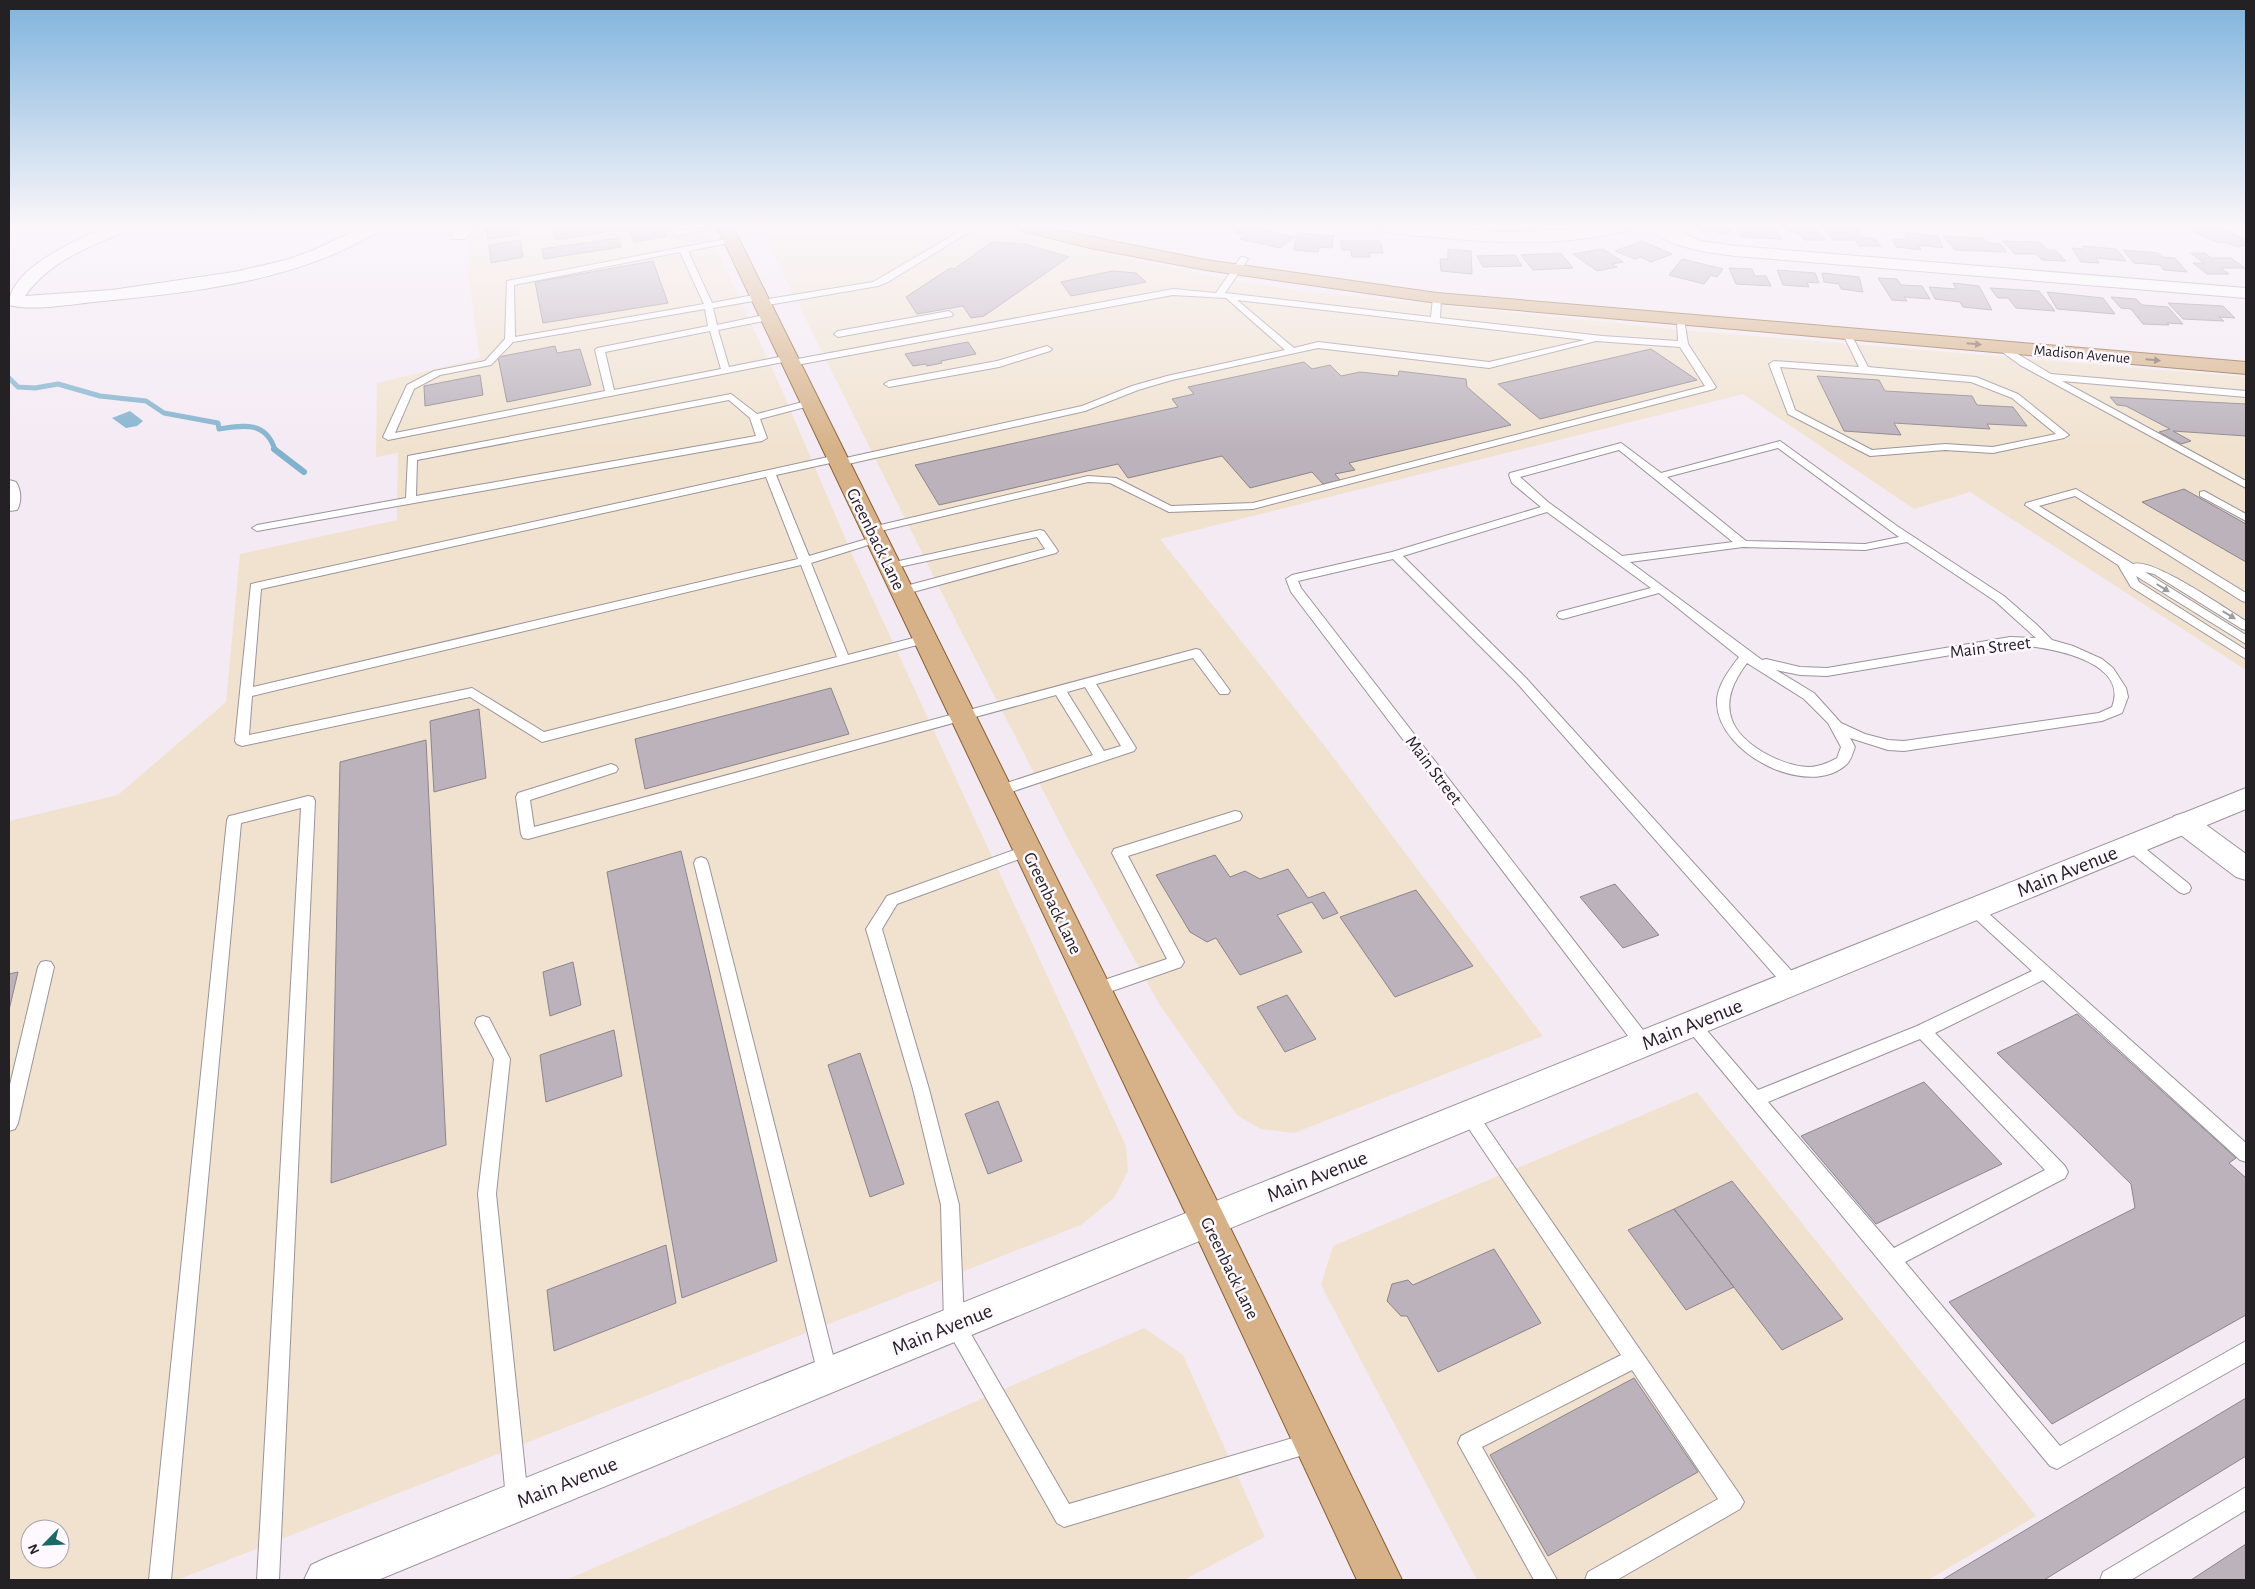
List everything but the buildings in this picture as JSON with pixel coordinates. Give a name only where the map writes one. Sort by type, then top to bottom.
[{"type":"main road","name":"Greenback Lane","points":[[760,301],[1208,1221],[1380,1580]]},
{"type":"main road","name":"Madison Avenue","points":[[1472,301],[2246,368]]},
{"type":"main road","name":"Madison Avenue","points":[[1643,301],[2246,352]]},
{"type":"street","points":[[9,486],[9,505]]},
{"type":"street","name":"Main Avenue","points":[[326,1580],[388,1568],[518,1503],[2246,798]]},
{"type":"street","points":[[2184,823],[2246,869]]},
{"type":"lane","points":[[510,301],[510,340]]},
{"type":"lane","points":[[707,301],[726,370]]},
{"type":"lane","points":[[610,393],[600,350],[713,328],[763,306],[788,301]]},
{"type":"lane","points":[[763,306],[730,303],[708,304],[510,340],[488,363],[437,373],[410,388],[388,437],[726,370],[790,361],[1116,301]]},
{"type":"lane","points":[[1231,301],[1292,351]]},
{"type":"lane","points":[[1276,301],[1602,339],[1683,344]]},
{"type":"lane","points":[[1436,320],[1437,301]]},
{"type":"lane","points":[[838,334],[949,314]]},
{"type":"lane","points":[[246,693],[805,561],[874,534],[1088,479],[1112,480],[1169,508],[1253,506],[1711,387],[1683,344],[1681,320]]},
{"type":"lane","points":[[1848,334],[1865,370]]},
{"type":"lane","points":[[925,639],[542,737],[472,692],[242,742],[254,587],[770,473],[1085,408],[1135,388],[1170,378],[1318,345],[1489,365],[1602,339]]},
{"type":"lane","points":[[2001,347],[2023,363],[2046,376],[2246,485]]},
{"type":"lane","points":[[889,384],[999,364],[1047,349]]},
{"type":"lane","points":[[1774,364],[1865,370],[1973,379],[2015,396],[2064,434],[1993,450],[1946,447],[1870,453],[1791,412],[1774,364]]},
{"type":"lane","points":[[2046,376],[2246,394]]},
{"type":"lane","points":[[258,528],[410,501],[762,438],[755,417],[731,397],[412,458],[410,501]]},
{"type":"lane","points":[[755,417],[810,403]]},
{"type":"lane","points":[[1660,476],[1780,444],[1909,538],[1952,564],[2000,598],[2031,623],[2047,642]]},
{"type":"lane","name":"Main Street","points":[[1743,544],[1621,446],[1514,475],[1516,480],[1548,508],[1708,622],[1746,656],[1809,696],[1836,726],[1848,747],[1842,760],[1828,768],[1807,771],[1783,767],[1760,757],[1738,740],[1726,722],[1723,704],[1730,678],[1746,656]]},
{"type":"lane","points":[[770,473],[844,660]]},
{"type":"lane","points":[[2246,598],[2076,492],[2030,505],[2246,640]]},
{"type":"lane","points":[[2204,494],[2246,518]]},
{"type":"lane","name":"Main Street","points":[[1548,508],[1396,555],[1292,579],[1296,589],[1644,1044]]},
{"type":"lane","points":[[890,566],[1040,533],[1052,551],[902,591]]},
{"type":"lane","points":[[1620,560],[1743,544],[1865,547],[1909,538]]},
{"type":"lane","points":[[1396,555],[1521,680],[1792,983]]},
{"type":"lane","points":[[2122,562],[2158,572],[2246,626]]},
{"type":"lane","points":[[2122,562],[2135,584],[2246,655]]},
{"type":"lane","points":[[1563,615],[1660,589]]},
{"type":"lane","name":"Main Street","points":[[1746,656],[1772,666],[1800,671],[1827,672],[2010,641],[2031,640],[2047,642],[2081,653],[2102,667],[2117,682],[2122,697],[2117,710],[2102,717],[1904,746],[1888,745],[1861,738],[1836,726]]},
{"type":"lane","points":[[611,769],[523,797],[528,834],[1196,653],[1224,691]]},
{"type":"lane","points":[[999,791],[1129,748],[1087,682]]},
{"type":"lane","points":[[1058,689],[1101,757]]},
{"type":"lane","points":[[160,1580],[234,820],[308,802],[268,1580]]},
{"type":"lane","points":[[1095,990],[1176,962],[1119,853],[1234,816]]},
{"type":"lane","points":[[2130,845],[2184,888]]},
{"type":"lane","points":[[1028,850],[892,900],[874,929],[921,1089],[950,1205],[954,1324],[1064,1516],[1313,1442]]},
{"type":"lane","points":[[701,863],[828,1375]]},
{"type":"lane","points":[[1974,909],[2246,1154]]},
{"type":"lane","points":[[9,1123],[46,967]]},
{"type":"lane","points":[[1755,1099],[1923,1031],[2044,972]]},
{"type":"lane","points":[[483,1023],[502,1059],[487,1194],[518,1503]]},
{"type":"lane","points":[[1691,1024],[2056,1459],[2246,1351]]},
{"type":"lane","points":[[1890,1259],[2059,1172],[1923,1031]]},
{"type":"lane","points":[[1469,1115],[1733,1502],[1596,1580]]},
{"type":"lane","points":[[1546,1580],[1468,1443],[1635,1358]]},
{"type":"lane","points":[[2111,1580],[2246,1498]]},
{"type":"shaded area","points":[[472,301],[741,301],[777,379],[852,554],[1126,1146],[1128,1171],[1114,1198],[1081,1225],[177,1580],[9,1580],[9,821],[118,795],[226,702],[240,554],[397,520],[398,453],[376,457],[377,383],[480,358]]},
{"type":"shaded area","points":[[797,301],[1401,301],[1683,330],[2246,377],[2246,670],[1970,492],[1914,509],[1743,394],[1160,539],[1327,749],[1543,1036],[1294,1133],[1261,1129],[1237,1115],[1159,1004],[1068,839],[962,633]]},
{"type":"shaded area","points":[[1697,1092],[2036,1516],[1928,1580],[1477,1580],[1321,1285],[1333,1246]]},
{"type":"shaded area","points":[[1144,1328],[1183,1355],[1265,1537],[1184,1580],[566,1580]]},
{"type":"water","points":[[130,411],[143,421],[137,426],[126,428],[112,418]]},
{"type":"waterway","points":[[9,378],[18,387],[35,388],[58,384],[100,396],[146,401],[164,413],[218,423],[219,429],[253,427],[266,434],[275,450]]},
{"type":"waterway","points":[[275,450],[304,472]]}]
